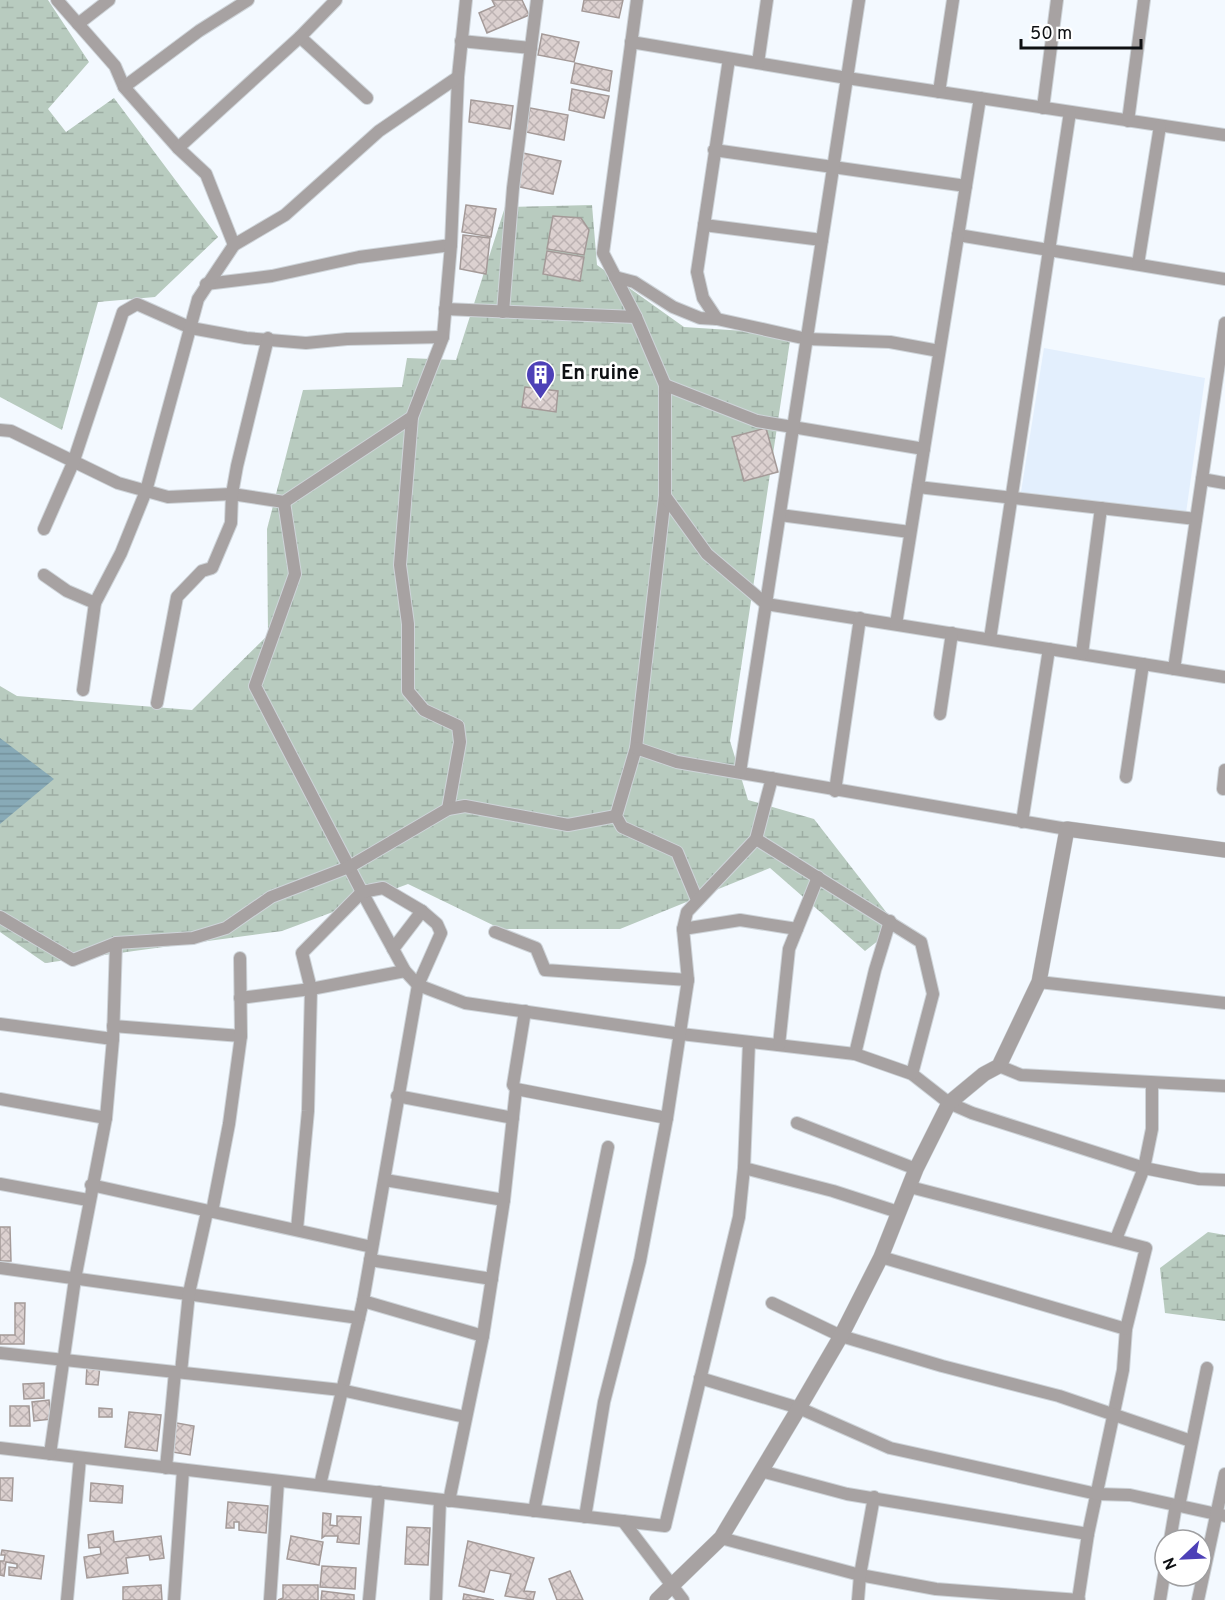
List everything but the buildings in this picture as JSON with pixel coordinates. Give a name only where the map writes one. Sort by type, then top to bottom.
[{"type":"street","points":[[57,0],[115,66],[124,87],[178,148],[206,174],[234,245]]},
{"type":"street","points":[[78,24],[109,0]]},
{"type":"street","points":[[124,87],[199,31],[248,0]]},
{"type":"street","points":[[178,148],[300,37],[336,0]]},
{"type":"street","points":[[448,809],[460,742],[458,726],[424,710],[408,691],[408,624],[400,565],[411,417],[443,337],[451,244],[458,77],[466,0]]},
{"type":"street","points":[[503,312],[513,188],[537,0]]},
{"type":"street","points":[[637,0],[603,254],[636,316],[665,385],[665,496],[636,748],[616,816],[622,827],[677,852],[698,900]]},
{"type":"street","points":[[758,63],[767,0]]},
{"type":"street","points":[[741,772],[859,0]]},
{"type":"street","points":[[939,92],[953,0]]},
{"type":"street","points":[[1043,108],[1057,0]]},
{"type":"street","points":[[1128,121],[1144,0]]},
{"type":"street","points":[[300,37],[367,98]]},
{"type":"street","points":[[461,41],[531,48]]},
{"type":"street","points":[[631,42],[847,78],[1225,135]]},
{"type":"street","points":[[717,319],[699,287],[697,272],[729,59]]},
{"type":"street","points":[[83,690],[95,603],[126,542],[146,491],[198,299],[206,284],[234,245],[285,215],[379,131],[458,77]]},
{"type":"street","points":[[896,624],[980,98]]},
{"type":"street","points":[[990,639],[1070,112]]},
{"type":"street","points":[[1138,264],[1160,126]]},
{"type":"street","points":[[714,150],[966,186]]},
{"type":"street","points":[[704,225],[822,240]]},
{"type":"street","points":[[958,235],[1225,279]]},
{"type":"street","points":[[206,284],[263,277],[359,257],[451,244]]},
{"type":"street","points":[[615,277],[634,282],[685,313],[700,318],[717,319],[807,339],[890,342],[939,351]]},
{"type":"street","points":[[44,529],[73,463],[123,312],[137,304],[190,328],[268,339],[306,343],[347,339],[443,337]]},
{"type":"street","points":[[446,309],[636,316]]},
{"type":"street","points":[[1174,669],[1202,479],[1219,410],[1225,326]]},
{"type":"street","points":[[157,703],[177,597],[202,571],[213,568],[231,523],[232,494],[268,339]]},
{"type":"street","points":[[665,385],[757,421],[924,449]]},
{"type":"street","points":[[0,430],[12,431],[73,463],[168,497],[232,494],[284,502],[411,417]]},
{"type":"street","points":[[1202,479],[1225,483]]},
{"type":"street","points":[[918,487],[1196,519]]},
{"type":"street","points":[[665,496],[707,554],[766,604],[1225,677]]},
{"type":"street","points":[[284,502],[295,574],[255,686],[393,949],[405,971],[418,985],[465,1003],[681,1034],[855,1054],[912,1074],[949,1103],[972,1113],[1144,1168],[1199,1179],[1225,1180]]},
{"type":"street","points":[[1082,654],[1101,508]]},
{"type":"street","points":[[780,515],[910,532]]},
{"type":"street","points":[[44,575],[67,591],[95,603]]},
{"type":"street","points":[[836,791],[860,618]]},
{"type":"street","points":[[940,714],[952,633]]},
{"type":"street","points":[[1022,822],[1049,649]]},
{"type":"street","points":[[1126,777],[1143,664]]},
{"type":"street","points":[[636,748],[677,762],[836,791],[1067,830],[1225,850]]},
{"type":"street","points":[[1222,789],[1225,770]]},
{"type":"street","points":[[585,1517],[604,1402],[640,1261],[667,1118],[681,1034],[687,980],[683,929],[687,912],[756,839],[772,778]]},
{"type":"street","points":[[0,917],[73,960],[116,943],[193,938],[226,928],[271,897],[350,867],[448,809],[465,806],[568,825],[616,816]]},
{"type":"street","points":[[657,1600],[721,1538],[799,1408],[841,1336],[881,1257],[916,1169],[949,1103],[984,1074],[999,1066],[1039,982],[1067,830]]},
{"type":"street","points":[[756,839],[921,942],[933,994],[912,1074]]},
{"type":"street","points":[[779,1045],[789,949],[818,877]]},
{"type":"street","points":[[297,1229],[308,1111],[311,989],[302,953],[362,892],[383,888],[422,911],[437,924],[441,933],[418,985],[363,1301],[340,1390],[320,1485]]},
{"type":"street","points":[[393,949],[422,911]]},
{"type":"street","points":[[683,929],[740,920],[797,929]]},
{"type":"street","points":[[855,1054],[875,970],[890,921]]},
{"type":"street","points":[[495,932],[536,948],[545,970],[687,980]]},
{"type":"street","points":[[50,1454],[88,1200],[106,1118],[113,1032],[116,943]]},
{"type":"street","points":[[166,1467],[189,1293],[229,1124],[241,1036],[240,958]]},
{"type":"street","points":[[240,998],[311,989],[405,971]]},
{"type":"street","points":[[1039,982],[1225,1003]]},
{"type":"street","points":[[436,1600],[444,1500],[483,1336],[504,1200],[516,1089],[513,1085],[525,1011]]},
{"type":"street","points":[[0,1024],[113,1032],[241,1036]]},
{"type":"street","points":[[0,1448],[665,1526],[740,1217],[749,1042]]},
{"type":"street","points":[[999,1066],[1021,1075],[1225,1086]]},
{"type":"street","points":[[1116,1239],[1144,1168],[1152,1130],[1152,1083]]},
{"type":"street","points":[[516,1089],[667,1118]]},
{"type":"street","points":[[397,1096],[513,1118]]},
{"type":"street","points":[[0,1099],[106,1118]]},
{"type":"street","points":[[797,1123],[916,1169]]},
{"type":"street","points":[[534,1511],[608,1147]]},
{"type":"street","points":[[744,1168],[812,1185],[898,1212]]},
{"type":"street","points":[[385,1180],[504,1200]]},
{"type":"street","points":[[0,1184],[88,1200]]},
{"type":"street","points":[[91,1185],[372,1247]]},
{"type":"street","points":[[721,1538],[938,1595],[1079,1600],[1088,1534],[1123,1370],[1126,1329],[1146,1248],[997,1211],[910,1186]]},
{"type":"street","points":[[881,1257],[1126,1329]]},
{"type":"street","points":[[370,1260],[492,1279]]},
{"type":"street","points":[[0,1268],[359,1318]]},
{"type":"street","points":[[363,1301],[483,1336]]},
{"type":"street","points":[[772,1303],[841,1336],[942,1366],[1059,1396],[1112,1416],[1191,1441]]},
{"type":"street","points":[[0,1353],[340,1390],[465,1417]]},
{"type":"street","points":[[1173,1528],[1207,1368]]},
{"type":"street","points":[[700,1378],[799,1408],[890,1448],[1097,1494],[1130,1495],[1220,1515]]},
{"type":"street","points":[[68,1600],[80,1458]]},
{"type":"street","points":[[174,1600],[183,1470]]},
{"type":"street","points":[[761,1471],[847,1494],[1088,1534]]},
{"type":"street","points":[[1198,1600],[1220,1515],[1225,1474]]},
{"type":"street","points":[[270,1600],[278,1481]]},
{"type":"street","points":[[369,1600],[379,1492]]},
{"type":"street","points":[[858,1600],[860,1575],[874,1497]]},
{"type":"street","points":[[623,1521],[683,1600]]},
{"type":"shaded area","points":[[1044,348],[1205,378],[1186,513],[1021,492]]},
{"type":"shaded area","points":[[0,738],[54,779],[0,824]]},
{"type":"green space","points":[[0,0],[48,0],[89,62],[48,109],[66,132],[114,98],[218,237],[155,297],[98,302],[62,430],[0,397]]},
{"type":"green space","points":[[592,205],[597,265],[684,327],[791,334],[730,741],[748,800],[814,819],[897,926],[865,951],[770,868],[620,929],[501,929],[408,884],[282,931],[45,963],[0,932],[0,686],[17,696],[192,710],[268,635],[267,529],[303,390],[402,387],[407,358],[456,360],[505,207]]},
{"type":"green space","points":[[1208,1232],[1225,1235],[1225,1321],[1165,1313],[1160,1268]]},
{"type":"place","name":"En ruine","points":[[540,400]]}]
